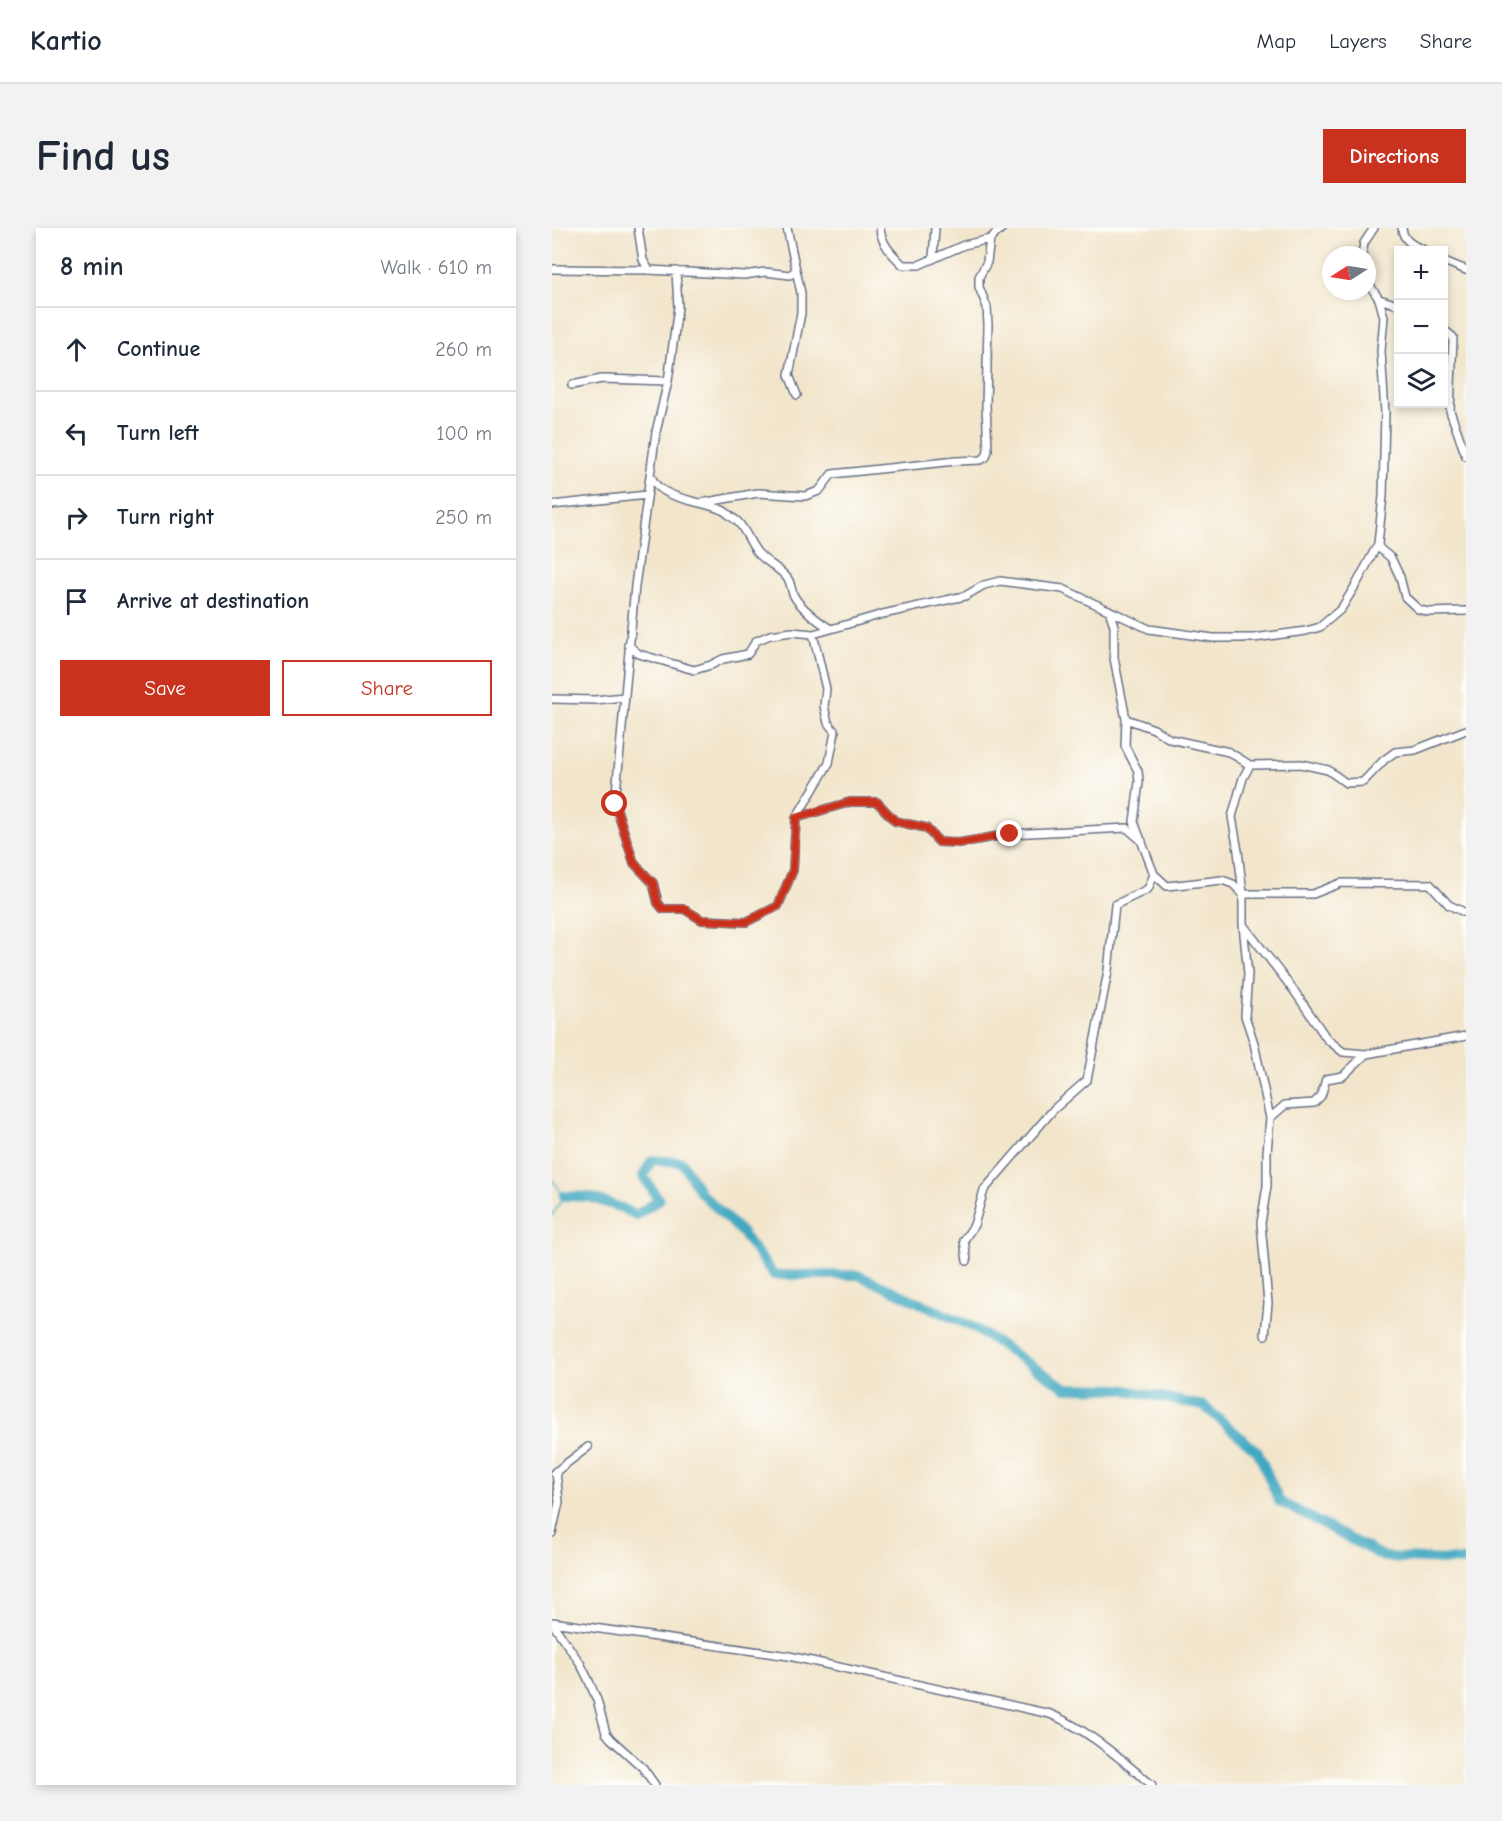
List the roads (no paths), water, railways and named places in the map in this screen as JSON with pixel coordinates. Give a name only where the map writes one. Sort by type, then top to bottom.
[{"type":"street","points":[[638,228],[643,260],[649,270]]},
{"type":"street","points":[[787,228],[801,294],[801,313],[789,375],[797,395]]},
{"type":"street","points":[[880,228],[887,248],[903,265],[919,266],[964,245],[990,239],[1002,228]]},
{"type":"street","points":[[933,259],[935,228]]},
{"type":"street","points":[[1364,246],[1374,228]]},
{"type":"street","points":[[1402,228],[1404,238],[1415,246]]},
{"type":"street","points":[[700,503],[758,494],[805,496],[819,491],[832,474],[981,460],[986,457],[988,450],[986,406],[988,325],[987,307],[979,287],[979,277],[987,262],[990,239]]},
{"type":"street","points":[[1448,263],[1466,270]]},
{"type":"street","points":[[552,269],[649,270],[744,275],[765,272],[790,275],[796,270]]},
{"type":"street","points":[[676,271],[678,306],[668,381],[656,432],[628,645],[615,804],[634,863],[653,883],[658,903],[663,909],[684,909],[702,920],[746,922],[778,906],[793,870],[796,818],[829,763],[836,732],[828,723],[824,706],[826,688],[813,634]]},
{"type":"street","points":[[628,645],[639,654],[694,670],[723,659],[748,654],[756,641],[770,635],[792,632],[813,634],[883,614],[965,596],[984,585],[1000,581],[1063,589],[1149,629],[1213,638],[1254,638],[1320,627],[1341,609],[1377,544],[1383,496],[1385,413],[1381,351],[1384,318],[1376,294]]},
{"type":"street","points":[[1379,299],[1394,304]]},
{"type":"street","points":[[1448,334],[1453,337],[1450,411],[1466,456]]},
{"type":"street","points":[[572,385],[603,379],[668,381]]},
{"type":"street","points":[[650,473],[652,481],[660,489],[669,494],[724,511],[741,525],[757,552],[788,579],[794,597],[802,607],[820,623],[831,629]]},
{"type":"street","points":[[552,505],[647,495]]},
{"type":"street","points":[[1377,544],[1391,558],[1400,577],[1405,597],[1418,609],[1428,612],[1466,611]]},
{"type":"street","points":[[1108,610],[1114,626],[1114,658],[1126,720],[1125,746],[1138,771],[1139,782],[1134,822],[1154,874],[1167,886],[1221,880],[1233,884],[1243,894],[1314,894],[1341,883],[1430,884],[1449,905],[1466,913]]},
{"type":"street","points":[[552,699],[596,700],[624,697]]},
{"type":"street","points":[[1126,720],[1154,729],[1170,739],[1229,752],[1250,765],[1301,764],[1328,770],[1346,783],[1363,782],[1395,752],[1415,750],[1466,730]]},
{"type":"street","points":[[1250,765],[1243,778],[1232,817],[1243,894],[1243,925],[1248,974],[1245,1016],[1254,1043],[1270,1118],[1267,1152],[1268,1186],[1261,1223],[1268,1303],[1265,1335]]},
{"type":"street","points":[[796,818],[850,802],[877,802],[895,821],[926,828],[939,842],[959,843],[1010,834],[1127,828],[1142,841]]},
{"type":"street","points":[[967,1261],[964,1240],[974,1225],[984,1190],[1054,1109],[1088,1080],[1108,971],[1115,905],[1148,889],[1154,874]]},
{"type":"street","points":[[1243,925],[1295,992],[1327,1039],[1343,1052],[1366,1053],[1466,1036]]},
{"type":"street","points":[[1270,1118],[1285,1105],[1314,1103],[1322,1096],[1326,1079],[1343,1076],[1366,1053]]},
{"type":"street","points":[[552,1533],[559,1502],[554,1473],[588,1447]]},
{"type":"street","points":[[552,1622],[588,1679],[606,1732],[643,1768],[655,1785]]},
{"type":"street","points":[[552,1622],[789,1656],[1050,1714],[1094,1739],[1152,1785]]},
{"type":"waterway","points":[[564,1196],[589,1197],[636,1215],[659,1200],[643,1176],[652,1160],[682,1162],[700,1192],[741,1232],[774,1275],[858,1275],[973,1327],[1066,1388],[1121,1389],[1204,1406],[1258,1452],[1279,1501],[1384,1557],[1466,1561]]},
{"type":"waterway","points":[[552,1179],[564,1196],[552,1216]]}]
